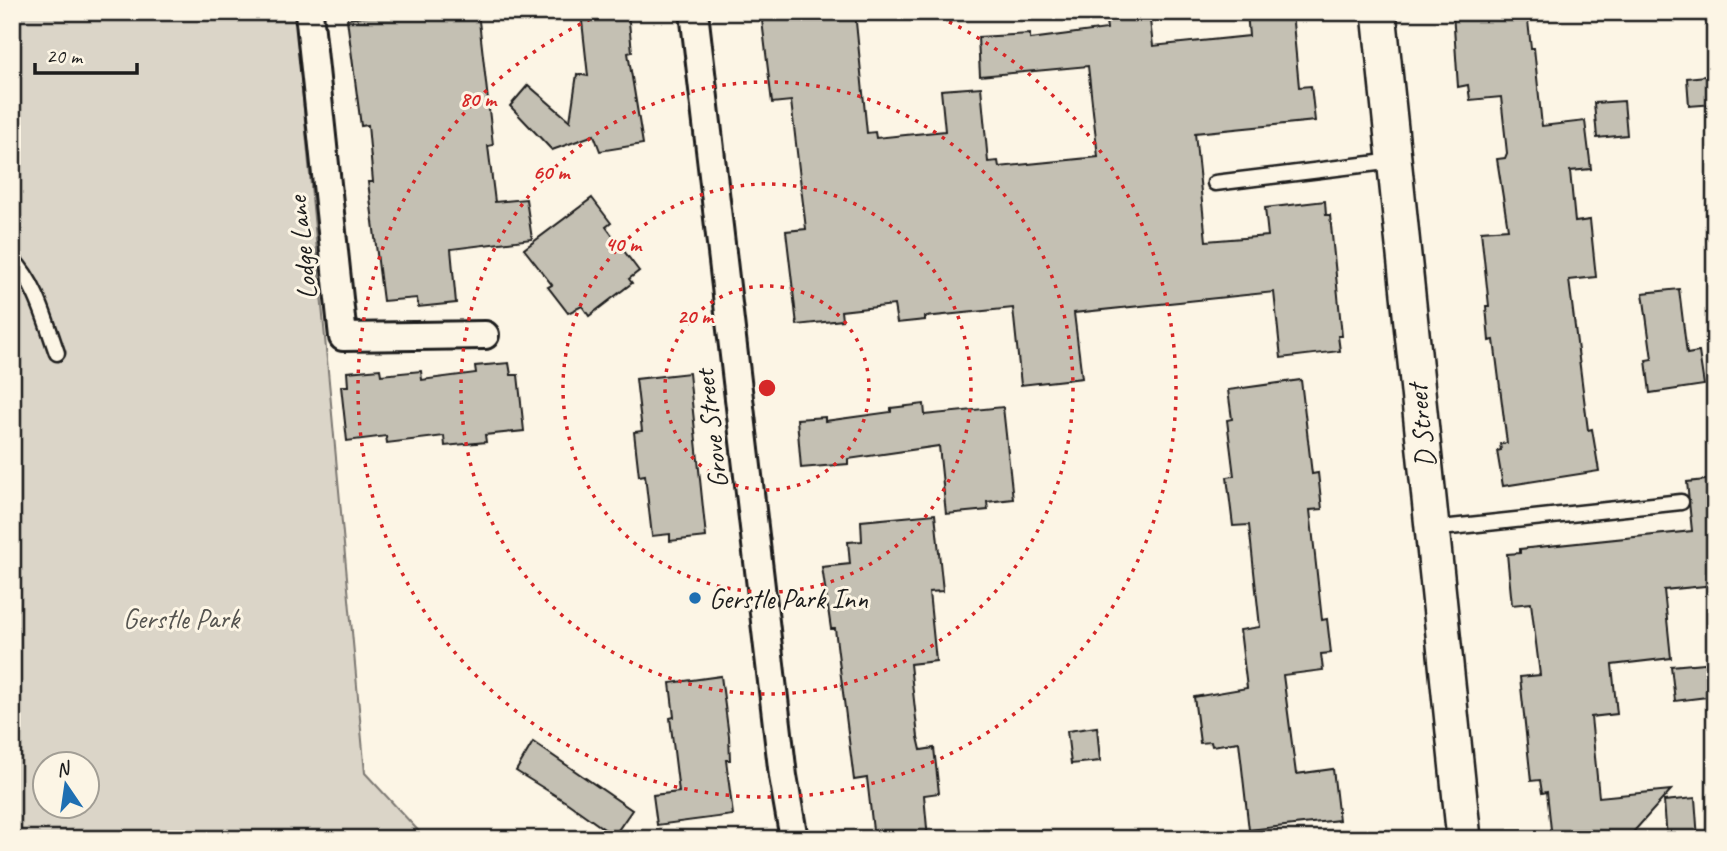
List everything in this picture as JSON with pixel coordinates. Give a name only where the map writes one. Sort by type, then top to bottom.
[{"type":"street","name":"Lodge Lane","points":[[309,12],[343,337],[485,335]]},
{"type":"street","name":"Grove Street","points":[[694,12],[783,776],[794,839]]},
{"type":"street","name":"D Street","points":[[1378,12],[1464,839]]},
{"type":"lane","points":[[1215,183],[1394,161]]},
{"type":"lane","points":[[12,259],[20,267],[37,300],[57,353]]},
{"type":"lane","points":[[1432,530],[1681,502]]},
{"type":"green space","name":"Gerstle Park","points":[[12,12],[295,12],[365,773],[426,839],[12,839]]},
{"type":"building","points":[[399,12],[478,12],[493,145],[488,146],[495,202],[526,199],[532,239],[451,249],[456,303],[418,307],[417,298],[383,301],[368,182],[373,182],[368,125],[361,126],[347,19]]},
{"type":"building","points":[[581,12],[628,12],[632,52],[628,53],[643,144],[600,151],[594,135],[552,150],[510,106],[528,85],[570,121],[577,74],[588,76]]},
{"type":"building","points":[[761,12],[855,12],[867,133],[875,132],[876,138],[945,131],[941,90],[981,87],[988,162],[998,161],[999,167],[1098,157],[1088,66],[980,76],[978,37],[1030,34],[1030,39],[1107,29],[1105,12],[1149,12],[1153,46],[1249,36],[1247,12],[1292,12],[1299,87],[1311,86],[1315,121],[1195,133],[1206,241],[1268,236],[1265,208],[1325,201],[1326,215],[1330,215],[1342,336],[1338,336],[1340,351],[1281,358],[1274,292],[1074,313],[1082,378],[1021,385],[1013,308],[925,317],[925,320],[897,323],[894,305],[841,311],[842,320],[797,325],[786,231],[806,229],[791,101],[772,103]]},
{"type":"building","points":[[1453,12],[1527,12],[1531,48],[1534,48],[1542,126],[1585,121],[1591,169],[1570,171],[1575,222],[1590,220],[1596,277],[1569,280],[1588,430],[1592,429],[1599,471],[1503,486],[1497,451],[1501,450],[1500,444],[1507,443],[1494,340],[1489,341],[1486,306],[1489,306],[1481,231],[1508,229],[1497,159],[1505,158],[1507,153],[1501,97],[1470,100],[1468,85],[1458,87]]},
{"type":"building","points":[[1715,75],[1715,104],[1689,106],[1687,78]]},
{"type":"building","points":[[1624,101],[1627,135],[1597,138],[1594,103]]},
{"type":"building","points":[[592,198],[611,223],[606,227],[639,271],[629,279],[632,283],[589,316],[582,306],[568,313],[548,287],[552,285],[524,249]]},
{"type":"building","points":[[1679,289],[1687,354],[1699,352],[1704,385],[1650,393],[1646,360],[1652,359],[1643,293]]},
{"type":"building","points":[[509,363],[511,375],[518,375],[524,431],[485,435],[486,442],[445,446],[444,436],[387,443],[386,436],[347,441],[341,386],[348,386],[347,372],[380,369],[381,375],[421,371],[422,380],[476,373],[475,366]]},
{"type":"building","points":[[689,373],[706,537],[670,541],[670,534],[652,536],[645,475],[639,476],[634,432],[642,431],[636,379]]},
{"type":"building","points":[[1301,380],[1312,474],[1318,473],[1322,509],[1310,510],[1322,620],[1327,619],[1331,653],[1321,654],[1323,670],[1283,675],[1296,774],[1333,769],[1339,820],[1249,830],[1239,742],[1212,746],[1211,742],[1200,743],[1194,697],[1247,688],[1240,630],[1260,627],[1249,525],[1233,526],[1227,477],[1234,476],[1227,420],[1232,419],[1228,390]]},
{"type":"building","points":[[924,404],[925,415],[1003,407],[1013,499],[987,502],[988,510],[946,514],[939,446],[848,459],[848,464],[801,468],[797,419],[825,417],[825,421],[891,412],[891,408]]},
{"type":"building","points":[[1715,479],[1715,585],[1664,590],[1671,658],[1612,665],[1617,714],[1591,717],[1599,797],[1671,790],[1627,839],[1552,839],[1547,792],[1542,793],[1540,780],[1531,781],[1520,677],[1540,675],[1531,603],[1512,605],[1507,554],[1520,553],[1520,549],[1692,531],[1687,482]]},
{"type":"building","points":[[935,514],[943,591],[929,592],[936,661],[910,664],[918,737],[921,750],[934,748],[939,793],[924,795],[928,839],[874,839],[867,778],[854,780],[835,629],[831,629],[822,567],[850,564],[848,542],[862,541],[861,521]]},
{"type":"building","points":[[1715,662],[1715,696],[1675,701],[1671,666]]},
{"type":"building","points":[[721,676],[729,736],[730,760],[726,760],[733,815],[657,825],[653,795],[679,792],[670,718],[674,717],[670,683]]},
{"type":"building","points":[[1097,727],[1100,761],[1071,764],[1067,731]]},
{"type":"building","points":[[533,742],[632,810],[614,836],[516,771]]},
{"type":"building","points":[[1695,798],[1698,839],[1667,839],[1664,801]]},
{"type":"place","name":"Gerstle Park Inn","points":[[695,598]]}]
